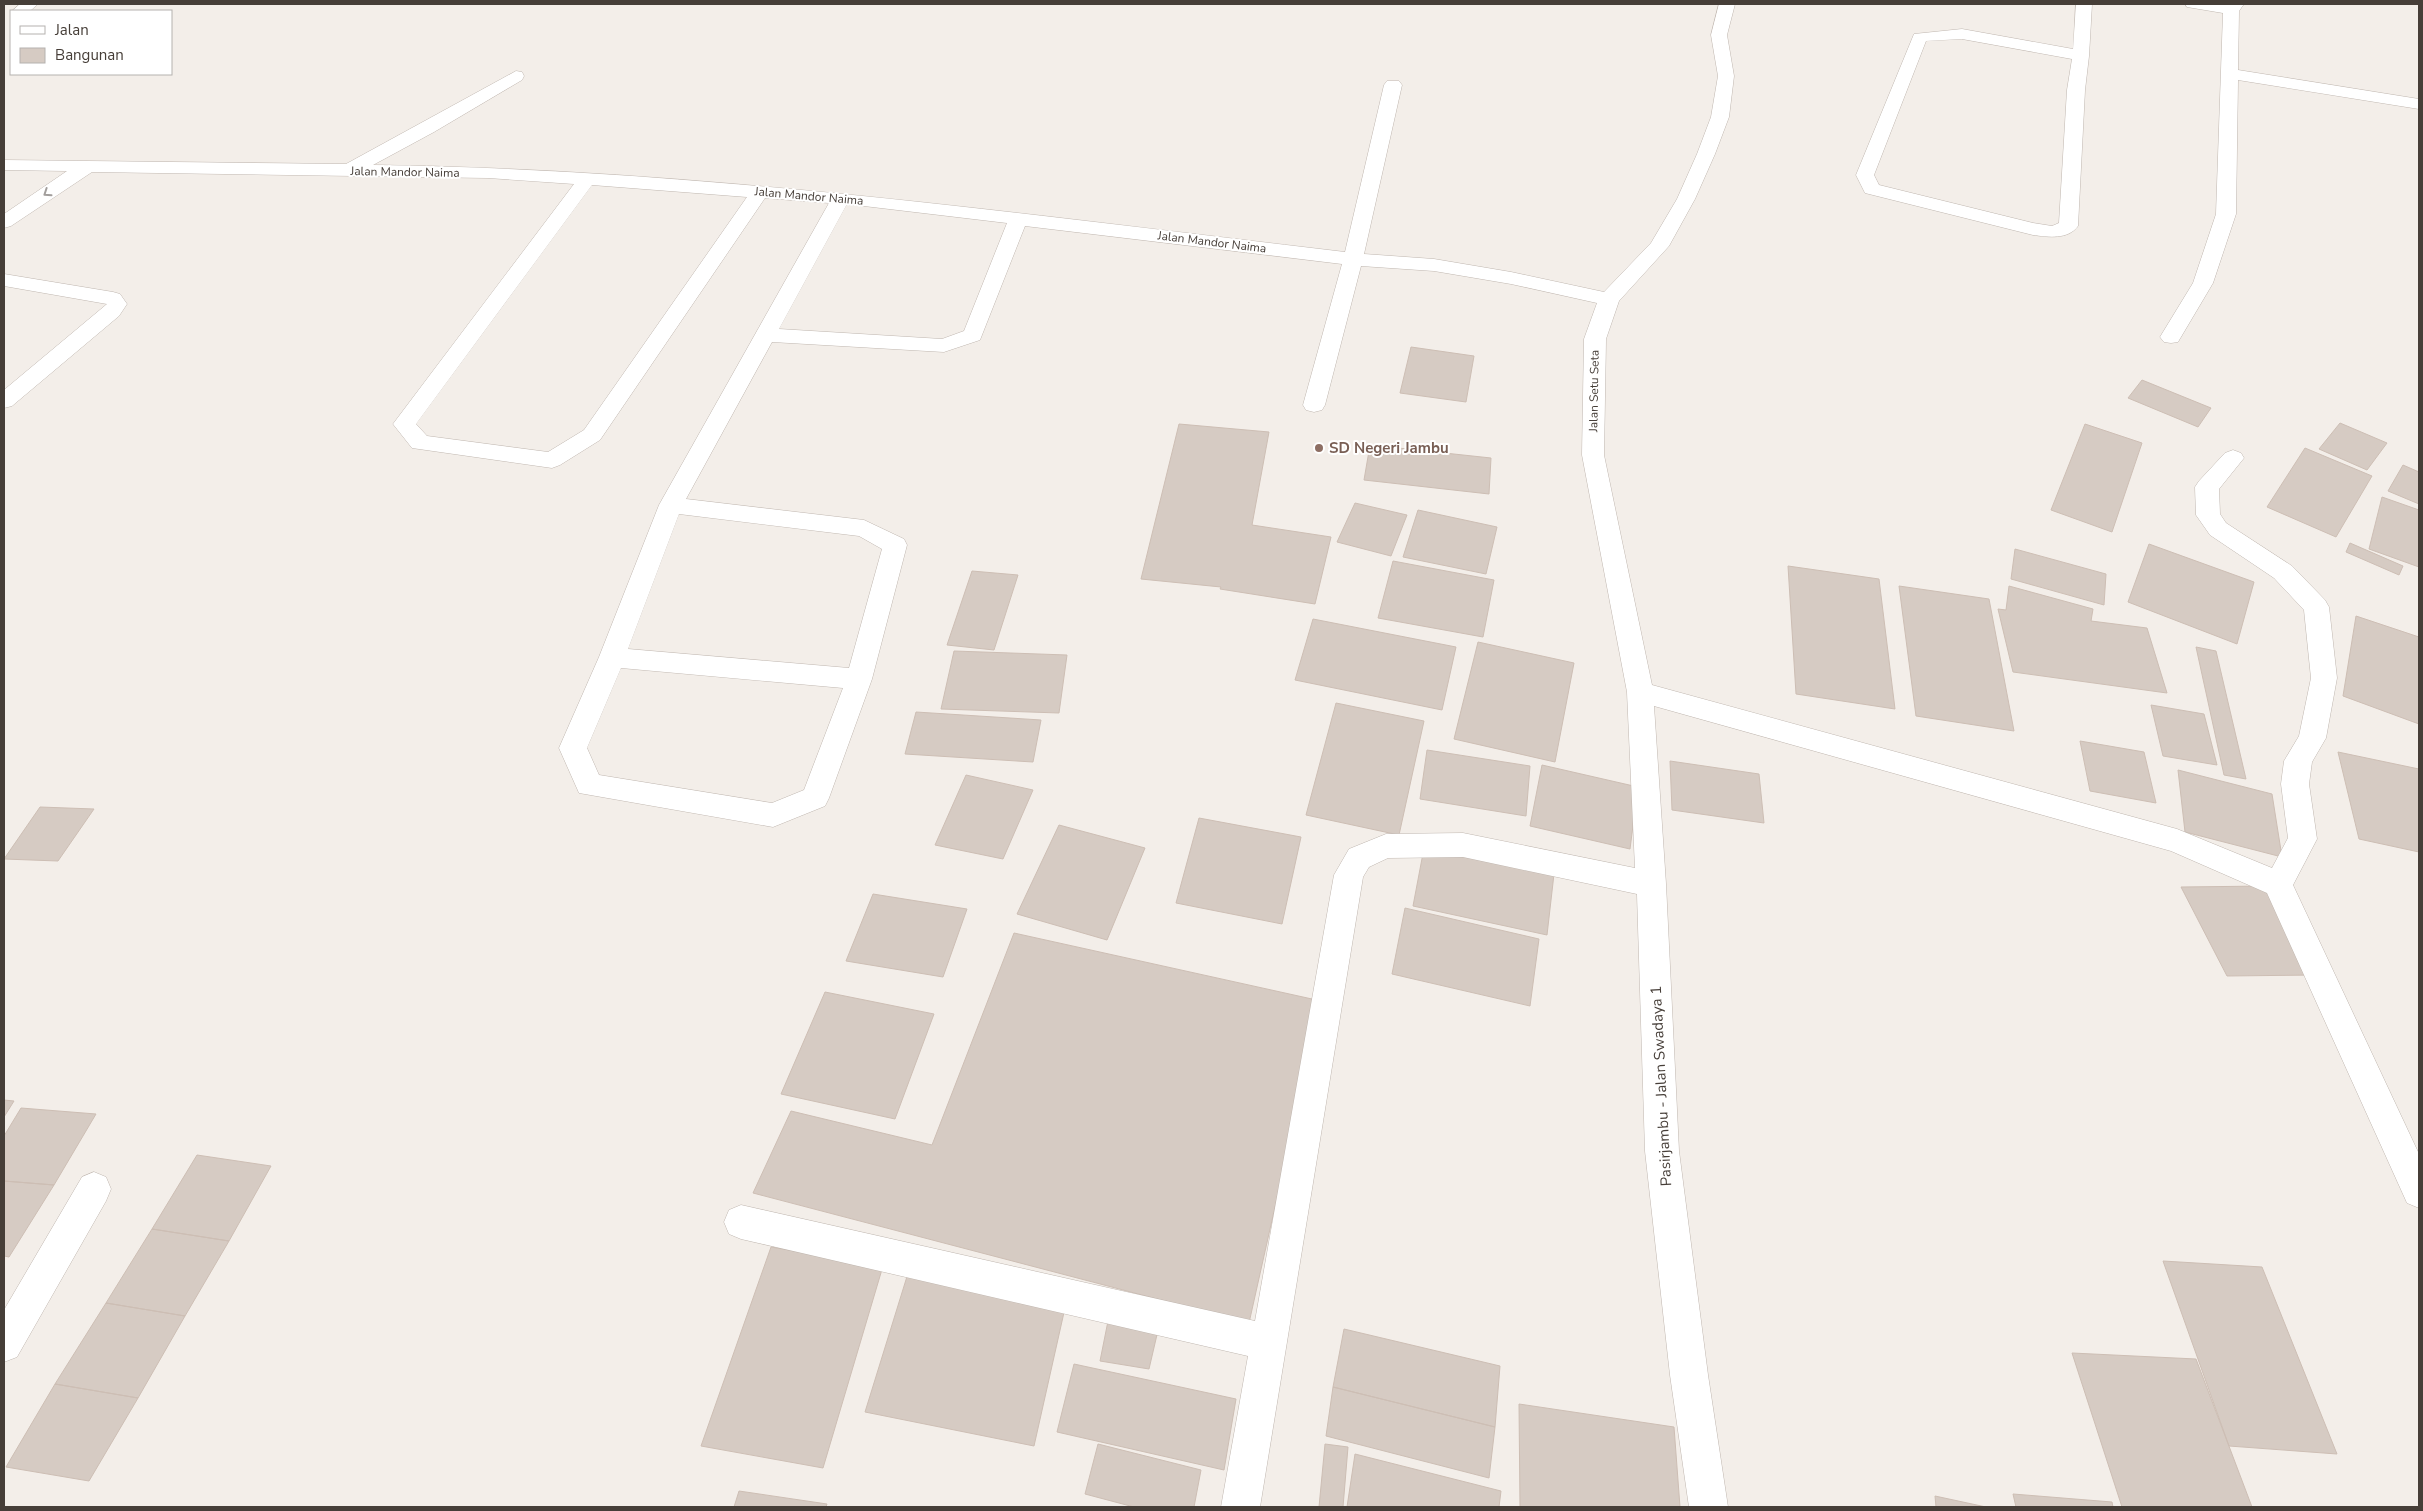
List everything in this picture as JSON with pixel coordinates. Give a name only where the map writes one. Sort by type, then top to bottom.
[{"type":"street","name":"Jalan Setu Seta","points":[[1640,692],[1593,454],[1595,339],[1609,300],[1659,246],[1686,199],[1706,154],[1720,116],[1726,76],[1718,35],[1727,4]]},
{"type":"street","points":[[2081,56],[1962,34],[1920,36],[1865,176],[1872,189],[2033,229],[2054,232],[2068,226],[2076,90],[2081,56],[2080,30],[2084,4]]},
{"type":"street","points":[[2171,337],[2203,283],[2226,214],[2234,7],[2193,4]]},
{"type":"street","points":[[2230,74],[2419,104]]},
{"type":"street","points":[[347,171],[428,128],[516,76]]},
{"type":"street","points":[[1314,404],[1354,259],[1393,85]]},
{"type":"street","name":"Jalan Mandor Naima","points":[[8,168],[88,166],[488,172],[841,198],[1354,259],[1434,265],[1511,278],[1609,300]]},
{"type":"street","points":[[4,222],[88,166]]},
{"type":"street","points":[[586,180],[404,424],[420,443],[552,460],[592,435],[760,192]]},
{"type":"street","points":[[671,505],[864,528],[895,545],[859,679],[815,798],[773,815],[588,785],[573,748],[612,657],[671,505],[767,335],[841,198]]},
{"type":"street","points":[[767,335],[944,346],[974,335],[1018,219]]},
{"type":"street","points":[[4,280],[113,298],[117,304],[112,312],[4,401]]},
{"type":"street","points":[[2233,458],[2207,487],[2208,515],[2218,529],[2283,572],[2316,607],[2324,678],[2312,738],[2298,761],[2295,784],[2303,838],[2278,884]]},
{"type":"street","points":[[612,657],[859,679]]},
{"type":"street","points":[[1640,692],[2176,841],[2278,884],[2419,1191]]},
{"type":"street","name":"Pasirjambu - Jalan Swadaya 1","points":[[1640,692],[1651,884],[1662,1151],[1689,1375],[1709,1507]]},
{"type":"street","points":[[1241,1507],[1349,875],[1358,858],[1386,846],[1463,845],[1651,884]]},
{"type":"street","points":[[4,1344],[94,1189]]},
{"type":"street","points":[[741,1222],[1270,1343]]},
{"type":"building","points":[[1411,347],[1474,356],[1466,402],[1400,393]]},
{"type":"building","points":[[2142,380],[2211,408],[2198,427],[2128,398]]},
{"type":"building","points":[[2340,423],[2387,443],[2367,470],[2319,449]]},
{"type":"building","points":[[1179,424],[1269,432],[1252,525],[1331,537],[1315,604],[1220,589],[1221,587],[1141,579]]},
{"type":"building","points":[[2085,424],[2142,443],[2112,532],[2051,510]]},
{"type":"building","points":[[1370,445],[1491,458],[1489,494],[1364,480]]},
{"type":"building","points":[[2305,448],[2372,476],[2336,537],[2267,507]]},
{"type":"building","points":[[2403,465],[2419,472],[2419,504],[2388,491]]},
{"type":"building","points":[[2382,497],[2419,510],[2419,567],[2369,549]]},
{"type":"building","points":[[1355,503],[1407,515],[1391,556],[1337,542]]},
{"type":"building","points":[[1418,510],[1497,527],[1486,574],[1403,557]]},
{"type":"building","points":[[2350,543],[2403,566],[2399,575],[2346,552]]},
{"type":"building","points":[[2149,544],[2254,582],[2237,644],[2128,602]]},
{"type":"building","points":[[2015,549],[2106,574],[2104,605],[2011,579]]},
{"type":"building","points":[[1393,561],[1494,580],[1483,637],[1378,618]]},
{"type":"building","points":[[1788,566],[1879,579],[1895,709],[1796,694]]},
{"type":"building","points":[[972,571],[1018,575],[994,650],[947,645]]},
{"type":"building","points":[[1899,586],[1989,599],[2014,731],[1916,716]]},
{"type":"building","points":[[2009,586],[2093,609],[2091,621],[2147,628],[2167,693],[2013,672],[1998,609],[2006,610]]},
{"type":"building","points":[[2356,616],[2419,637],[2419,724],[2343,696]]},
{"type":"building","points":[[1313,619],[1456,647],[1442,710],[1295,680]]},
{"type":"building","points":[[1478,642],[1574,663],[1555,762],[1454,739]]},
{"type":"building","points":[[2196,647],[2216,651],[2246,779],[2224,775]]},
{"type":"building","points":[[954,651],[1067,655],[1059,713],[941,709]]},
{"type":"building","points":[[1336,703],[1424,721],[1399,835],[1306,815]]},
{"type":"building","points":[[2151,705],[2204,714],[2217,765],[2163,756]]},
{"type":"building","points":[[916,712],[1041,720],[1033,762],[905,754]]},
{"type":"building","points":[[2080,741],[2144,752],[2156,803],[2090,791]]},
{"type":"building","points":[[1427,750],[1530,766],[1526,816],[1420,799]]},
{"type":"building","points":[[2338,752],[2419,769],[2419,852],[2359,839]]},
{"type":"building","points":[[1670,761],[1759,774],[1764,823],[1672,810]]},
{"type":"building","points":[[1542,765],[1638,787],[1630,849],[1530,826]]},
{"type":"building","points":[[2178,770],[2272,794],[2282,857],[2185,832]]},
{"type":"building","points":[[966,775],[1033,790],[1003,859],[935,845]]},
{"type":"building","points":[[40,807],[94,809],[58,861],[4,859]]},
{"type":"building","points":[[1199,818],[1301,837],[1282,924],[1176,903]]},
{"type":"building","points":[[1059,825],[1145,848],[1107,940],[1017,914]]},
{"type":"building","points":[[1424,848],[1554,874],[1547,935],[1413,906]]},
{"type":"building","points":[[2267,886],[2317,975],[2227,976],[2181,887]]},
{"type":"building","points":[[873,894],[967,909],[943,977],[846,961]]},
{"type":"building","points":[[1405,908],[1539,939],[1530,1006],[1392,974]]},
{"type":"building","points":[[1014,933],[1321,1001],[1249,1323],[753,1193],[791,1111],[932,1145]]},
{"type":"building","points":[[825,992],[934,1014],[895,1119],[781,1094]]},
{"type":"building","points":[[4,1100],[14,1101],[4,1117]]},
{"type":"building","points":[[21,1108],[96,1114],[54,1185],[4,1181],[4,1136]]},
{"type":"building","points":[[197,1155],[271,1166],[229,1241],[152,1229]]},
{"type":"building","points":[[4,1181],[54,1185],[9,1257],[4,1256]]},
{"type":"building","points":[[152,1229],[229,1241],[185,1316],[106,1303]]},
{"type":"building","points":[[771,1247],[883,1266],[823,1468],[701,1446]]},
{"type":"building","points":[[2163,1261],[2262,1267],[2337,1454],[2229,1446]]},
{"type":"building","points":[[909,1270],[1067,1299],[1034,1446],[865,1412]]},
{"type":"building","points":[[106,1303],[185,1316],[138,1398],[55,1384]]},
{"type":"building","points":[[1109,1316],[1159,1326],[1149,1369],[1100,1361]]},
{"type":"building","points":[[1344,1329],[1500,1366],[1495,1427],[1333,1387]]},
{"type":"building","points":[[2072,1353],[2196,1359],[2252,1507],[2122,1507]]},
{"type":"building","points":[[1074,1364],[1236,1399],[1224,1470],[1057,1432]]},
{"type":"building","points":[[55,1384],[138,1398],[89,1481],[6,1467]]},
{"type":"building","points":[[1333,1387],[1495,1427],[1489,1478],[1326,1436]]},
{"type":"building","points":[[1519,1404],[1674,1427],[1680,1507],[1520,1507]]},
{"type":"building","points":[[1098,1444],[1201,1470],[1194,1507],[1134,1507],[1085,1494]]},
{"type":"building","points":[[1325,1444],[1348,1447],[1343,1507],[1319,1507]]},
{"type":"building","points":[[1355,1454],[1501,1491],[1499,1507],[1347,1507]]},
{"type":"building","points":[[739,1491],[827,1504],[826,1507],[734,1507]]},
{"type":"building","points":[[2013,1494],[2112,1502],[2113,1507],[2016,1507]]},
{"type":"building","points":[[1935,1496],[1986,1507],[1936,1507]]},
{"type":"place","name":"SD Negeri Jambu","points":[[1319,448]]}]
